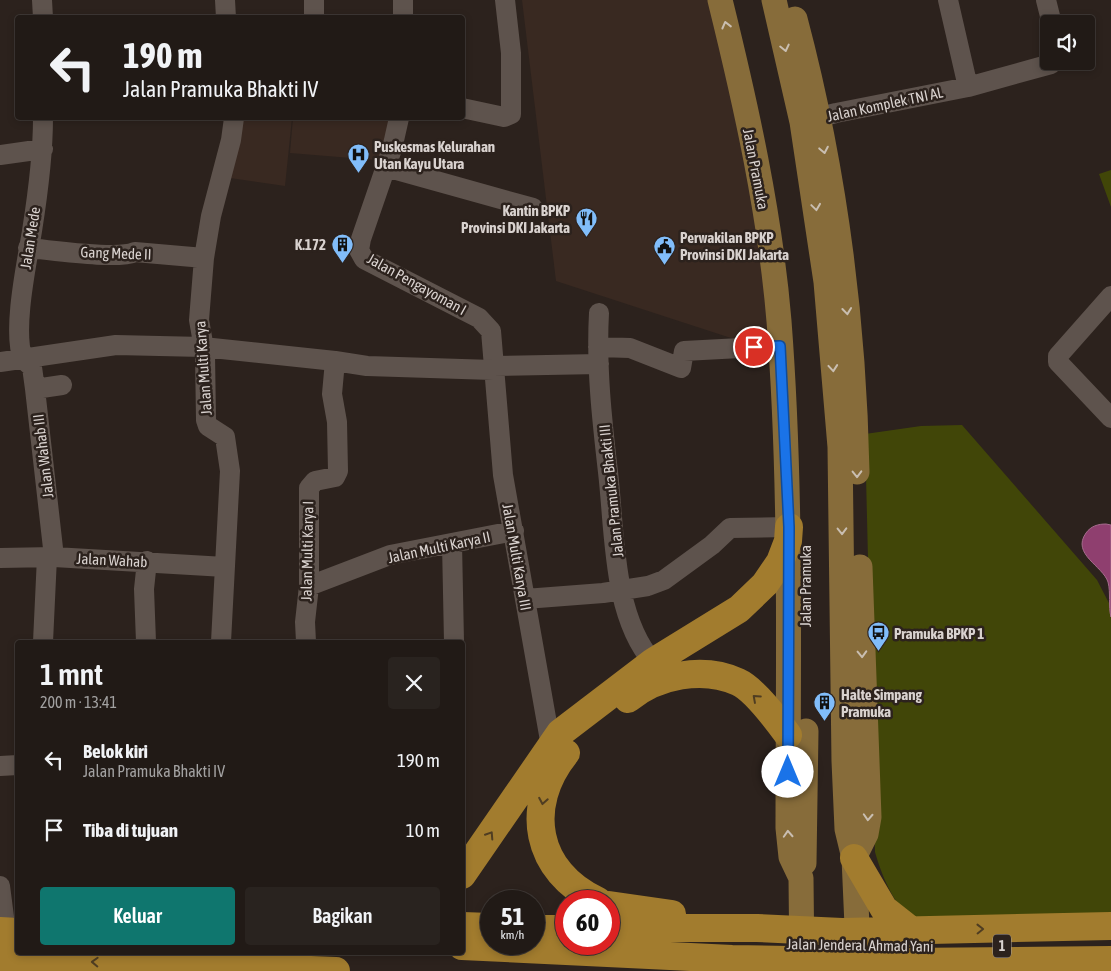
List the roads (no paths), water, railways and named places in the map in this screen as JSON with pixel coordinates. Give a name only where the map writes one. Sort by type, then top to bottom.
[{"type":"highway","points":[[580,890],[556,870],[548,858],[542,835],[542,811],[548,780],[563,745],[560,733],[650,659],[739,609],[765,584],[780,562],[788,537]]},
{"type":"highway","points":[[465,871],[563,745],[641,688],[674,676],[708,673],[739,682],[768,708],[788,735]]},
{"type":"highway","points":[[854,858],[884,909],[932,946]]},
{"type":"highway","points":[[620,907],[757,928]]},
{"type":"highway","points":[[465,926],[480,927]]},
{"type":"highway","points":[[620,928],[757,928],[842,932],[1111,926]]},
{"type":"highway","points":[[465,936],[480,937]]},
{"type":"highway","name":"Jalan Jenderal Ahmad Yani","points":[[620,941],[801,958],[858,958],[932,946],[1111,943]]},
{"type":"highway","points":[[465,946],[742,959],[900,962],[1111,960]]},
{"type":"highway","points":[[0,958],[336,971]]},
{"type":"main road","name":"Jalan Pramuka","points":[[720,0],[737,70],[762,192],[780,346],[788,537],[789,842],[791,857],[801,878]]},
{"type":"main road","name":"Jalan Pramuka","points":[[737,0],[750,51],[784,224],[795,329],[805,500],[806,840],[801,878],[801,958]]},
{"type":"main road","points":[[774,0],[831,187],[847,313],[856,426],[869,817],[866,834],[854,858]]},
{"type":"main road","points":[[790,0],[810,120],[840,447],[844,761],[847,829],[854,858],[858,958]]},
{"type":"main road","points":[[762,192],[784,224]]},
{"type":"main road","points":[[840,447],[856,426]]},
{"type":"main road","points":[[788,537],[805,500]]},
{"type":"street","points":[[42,0],[43,15]]},
{"type":"street","points":[[225,0],[226,15]]},
{"type":"street","points":[[314,0],[314,15]]},
{"type":"street","points":[[402,0],[403,15]]},
{"type":"street","points":[[465,109],[504,117],[511,114],[511,53],[505,0]]},
{"type":"street","points":[[948,0],[968,87]]},
{"type":"street","points":[[1046,0],[1050,15]]},
{"type":"street","name":"Jalan Komplek TNI AL","points":[[810,120],[968,87],[1040,67]]},
{"type":"street","name":"Jalan Mede","points":[[23,359],[20,341],[21,294],[43,149],[43,120]]},
{"type":"street","name":"Jalan Multi Karya","points":[[221,640],[230,471],[225,437],[208,426],[206,420],[203,347],[199,320],[204,258],[211,216],[231,140],[234,120]]},
{"type":"street","name":"Jalan Pengayoman I","points":[[398,120],[386,167],[360,239],[359,250],[364,259],[486,323],[491,331],[493,368]]},
{"type":"street","points":[[0,155],[43,149]]},
{"type":"street","points":[[386,167],[533,208]]},
{"type":"street","name":"Gang Mede II","points":[[28,248],[111,255],[129,255],[135,252],[204,258]]},
{"type":"street","points":[[1111,296],[1058,356],[1058,362],[1111,418]]},
{"type":"street","name":"Jalan Pramuka Bhakti III","points":[[599,313],[599,356],[612,529],[622,588],[637,639],[650,659]]},
{"type":"street","points":[[0,362],[116,346],[203,347],[335,360],[368,366],[493,368],[599,356],[630,348],[681,368],[684,351],[780,346]]},
{"type":"street","name":"Jalan Wahab III","points":[[23,359],[32,367],[51,557],[43,640]]},
{"type":"street","name":"Jalan Multi Karya I","points":[[306,640],[305,622],[309,586],[308,488],[316,481],[335,477],[338,470],[337,422],[332,394],[335,360]]},
{"type":"street","name":"Jalan Multi Karya III","points":[[493,368],[503,475],[525,599],[563,745]]},
{"type":"street","points":[[35,389],[62,385]]},
{"type":"street","points":[[525,599],[603,593],[622,588],[648,586],[664,580],[712,545],[730,528],[788,537]]},
{"type":"street","name":"Jalan Multi Karya II","points":[[309,586],[390,556],[514,531]]},
{"type":"street","points":[[452,543],[454,640]]},
{"type":"street","name":"Jalan Wahab","points":[[0,558],[51,557],[147,561],[225,567]]},
{"type":"street","points":[[146,640],[144,589],[147,561]]},
{"type":"street","points":[[0,766],[15,765]]},
{"type":"street","points":[[0,886],[8,923]]},
{"type":"place","name":"Puskesmas Kelurahan Utan Kayu Utara","points":[[358,174]]},
{"type":"place","name":"Kantin BPKP Provinsi DKI Jakarta","points":[[586,238]]},
{"type":"place","name":"K.172","points":[[342,263]]},
{"type":"place","name":"Perwakilan BPKP Provinsi DKI Jakarta","points":[[664,265]]},
{"type":"place","name":"Pramuka BPKP 1","points":[[878,652]]},
{"type":"place","name":"Halte Simpang Pramuka","points":[[825,722]]}]
